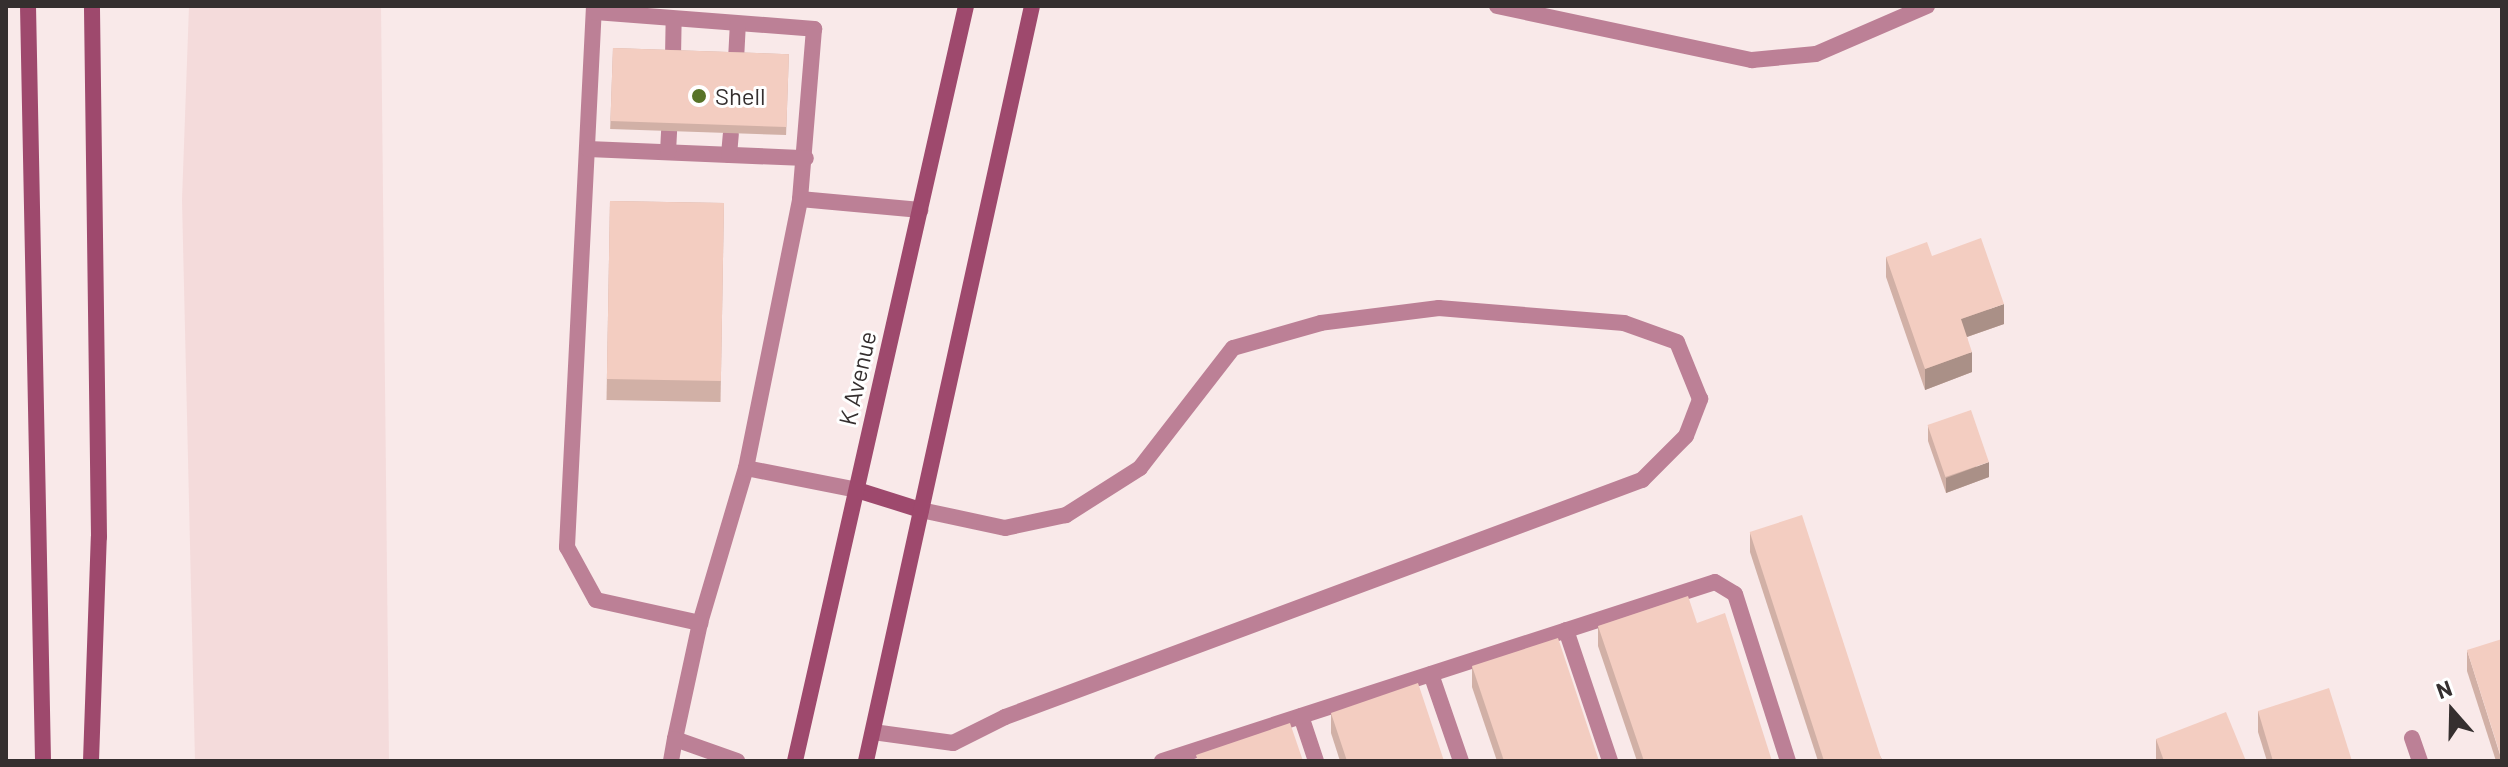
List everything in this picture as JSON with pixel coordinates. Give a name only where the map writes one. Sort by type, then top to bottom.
[{"type":"main road","points":[[28,6],[43,761]]},
{"type":"main road","points":[[91,761],[99,537],[92,6]]},
{"type":"main road","name":"K Avenue","points":[[795,761],[966,6]]},
{"type":"main road","points":[[866,761],[1032,6]]},
{"type":"main road","points":[[857,490],[921,510]]},
{"type":"street","points":[[1497,6],[1752,60],[1816,54],[1927,6]]},
{"type":"street","points":[[671,761],[700,623],[746,468],[800,199],[806,158],[814,29],[738,25],[594,9],[567,547],[596,600],[700,623]]},
{"type":"street","points":[[673,58],[674,19]]},
{"type":"street","points":[[736,60],[738,25]]},
{"type":"street","points":[[668,152],[669,131]]},
{"type":"street","points":[[729,155],[731,134]]},
{"type":"street","points":[[588,149],[806,158]]},
{"type":"street","points":[[800,199],[920,210]]},
{"type":"street","points":[[873,732],[953,743],[1642,480],[1686,436],[1700,399],[1677,342],[1624,323],[1439,308],[1321,323],[1233,348],[1140,468],[1066,515],[1005,528],[921,510]]},
{"type":"street","points":[[746,468],[857,490]]},
{"type":"street","points":[[1162,761],[1715,582],[1735,594],[1788,761]]},
{"type":"street","points":[[1566,630],[1610,761]]},
{"type":"street","points":[[1431,674],[1461,761]]},
{"type":"street","points":[[1301,716],[1316,761]]},
{"type":"street","points":[[2412,738],[2420,761]]},
{"type":"street","points":[[675,739],[737,761]]},
{"type":"shaded area","points":[[189,6],[381,6],[389,761],[195,761],[182,200]]},
{"type":"building","name":"Shell","points":[[613,48],[789,54],[786,127],[610,121]]},
{"type":"building","points":[[610,201],[724,203],[721,381],[607,379]]},
{"type":"building","points":[[1981,238],[2004,304],[1961,319],[1972,352],[1925,369],[1886,257],[1927,242],[1932,256]]},
{"type":"building","points":[[1971,410],[1989,462],[1945,477],[1928,425]]},
{"type":"building","points":[[1802,515],[1882,761],[1824,761],[1750,532]]},
{"type":"building","points":[[1688,596],[1697,623],[1725,613],[1772,761],[1644,761],[1598,626]]},
{"type":"building","points":[[1558,638],[1599,761],[1504,761],[1472,666]]},
{"type":"building","points":[[2502,639],[2502,760],[2467,650]]},
{"type":"building","points":[[1418,683],[1444,761],[1347,761],[1331,713]]},
{"type":"building","points":[[2329,688],[2352,761],[2273,761],[2258,711]]},
{"type":"building","points":[[2226,712],[2246,761],[2164,761],[2156,739]]},
{"type":"building","points":[[1290,723],[1303,761],[1198,761],[1196,755]]},
{"type":"place","name":"Shell","points":[[699,96]]}]
